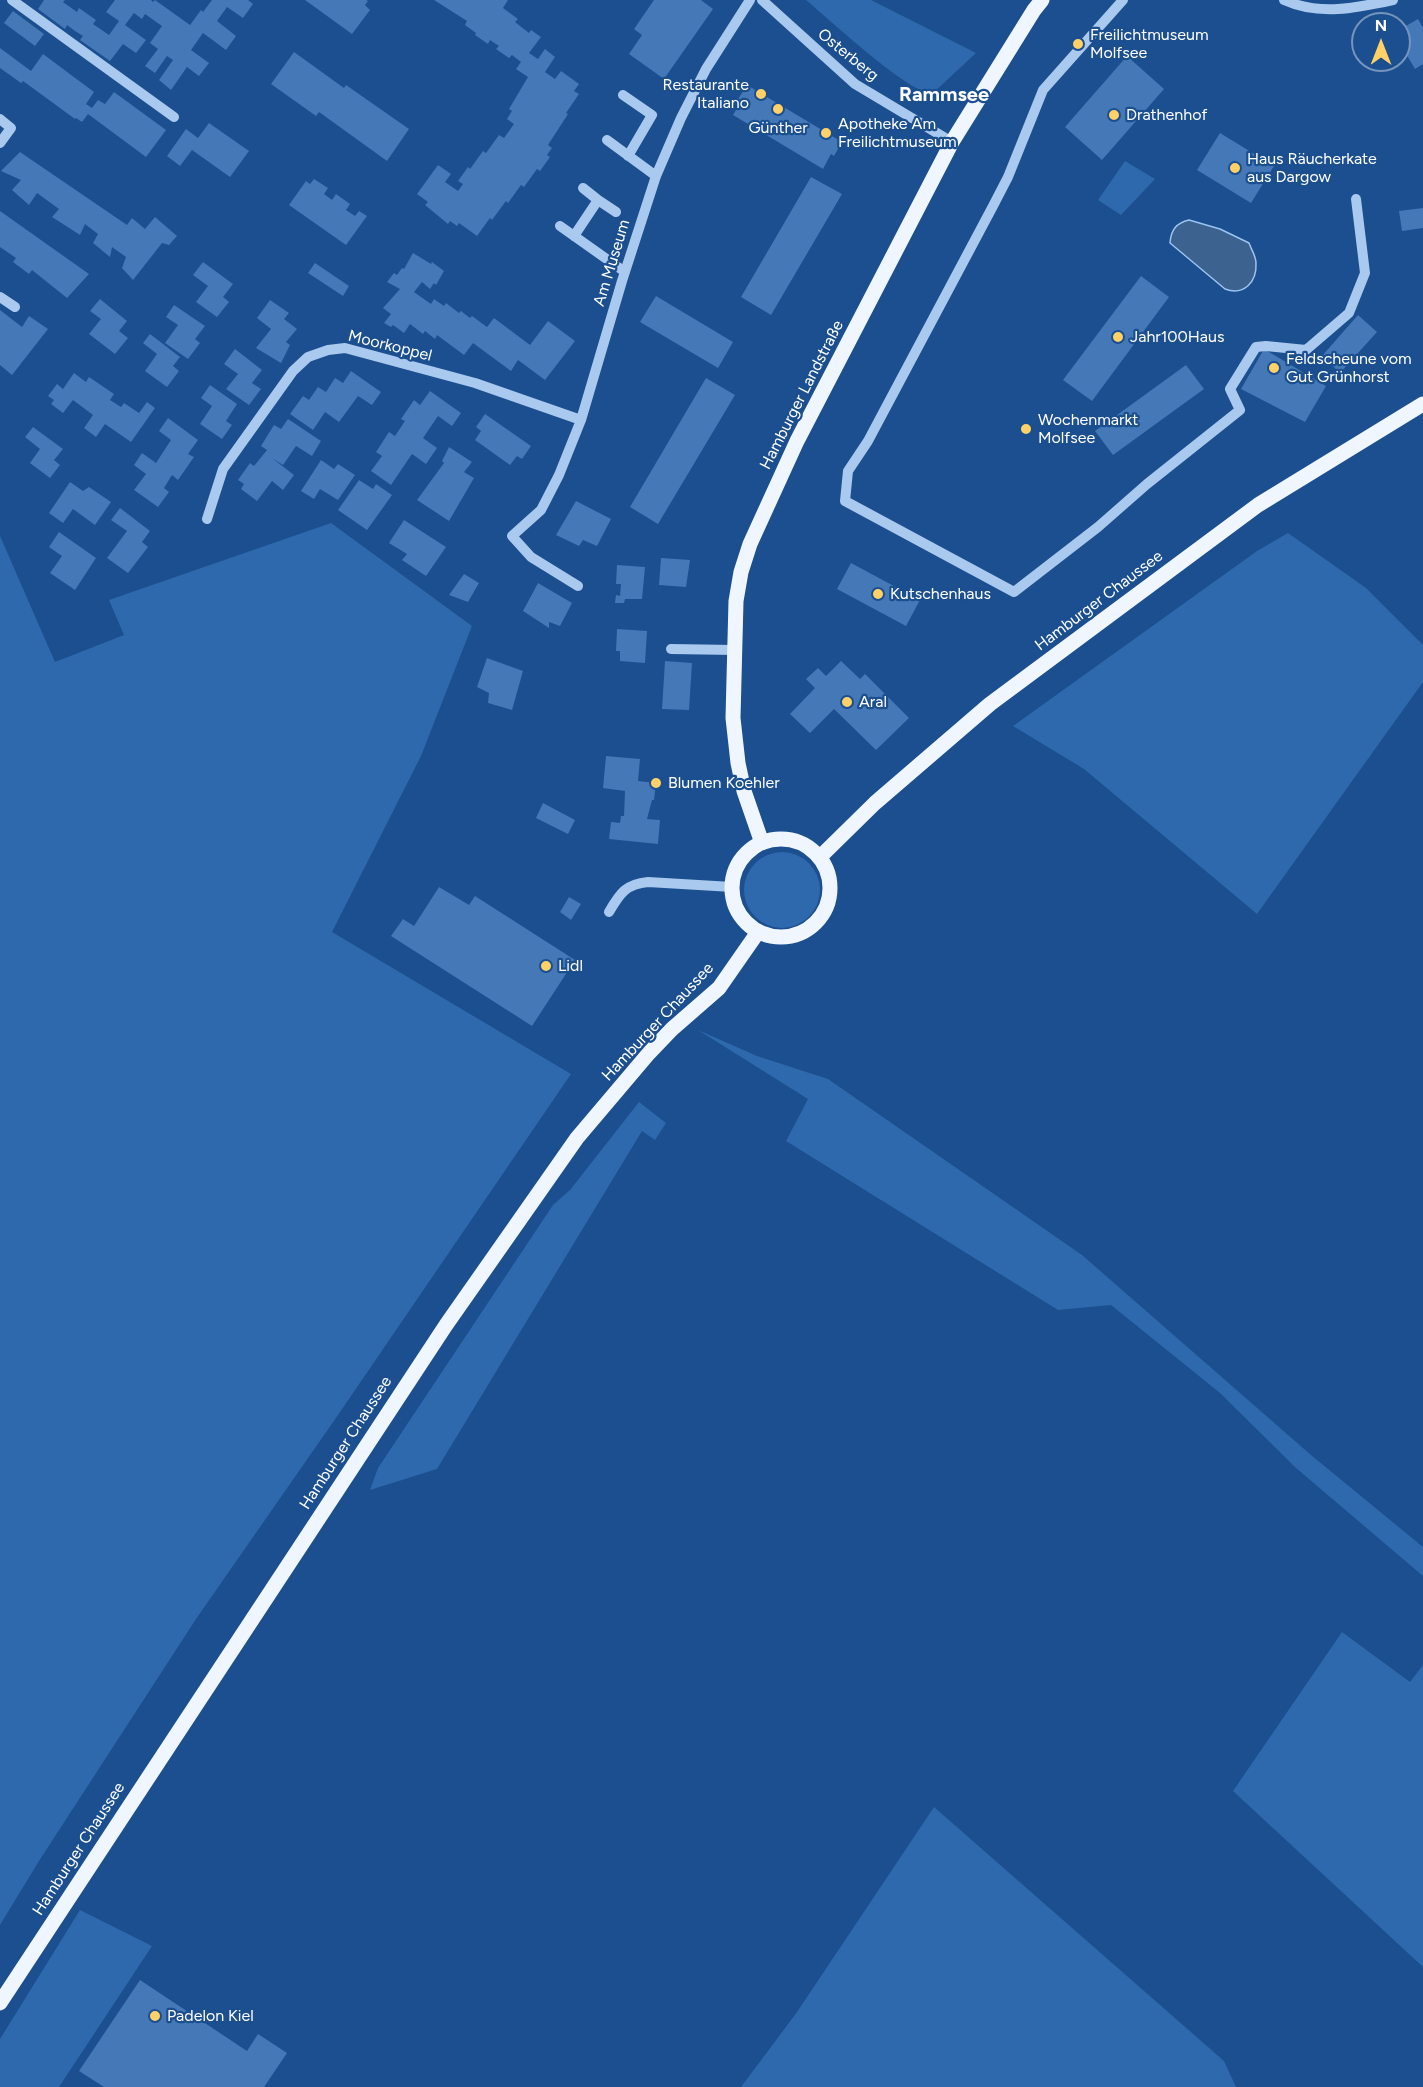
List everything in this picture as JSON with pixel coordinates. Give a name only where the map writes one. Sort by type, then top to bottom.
[{"type":"main road","name":"Hamburger Landstraße","points":[[762,843],[744,791],[736,754],[733,718],[736,601],[741,572],[750,544],[797,441],[952,142],[1042,0]]},
{"type":"main road","name":"Hamburger Chaussee","points":[[819,857],[875,803],[990,704],[1258,505],[1423,404]]},
{"type":"main road","points":[[777,839],[793,841],[808,847],[819,857],[828,871],[831,888],[828,905],[820,919],[807,930],[791,937],[775,937],[758,932],[747,924],[739,913],[732,886],[741,861],[750,850],[762,843],[777,839]]},
{"type":"main road","name":"Hamburger Chaussee","points":[[0,2003],[446,1325],[577,1138],[649,1053],[672,1029],[719,988],[758,932]]},
{"type":"street","points":[[12,0],[174,117]]},
{"type":"street","name":"Am Museum","points":[[578,586],[531,557],[512,536],[540,510],[559,475],[581,420],[656,176],[681,118],[706,69],[750,0]]},
{"type":"street","name":"Osterberg","points":[[762,0],[855,84],[952,142]]},
{"type":"street","points":[[1123,0],[1043,90],[1008,177],[993,207],[868,441],[848,471],[845,501],[1014,592],[1098,527],[1147,484],[1240,410],[1230,389],[1256,347],[1306,350],[1349,313],[1365,273],[1356,199]]},
{"type":"street","points":[[1284,0],[1315,9],[1353,8],[1393,0]]},
{"type":"street","points":[[623,95],[652,116],[628,156]]},
{"type":"street","points":[[0,119],[11,128],[0,143]]},
{"type":"street","points":[[607,140],[656,176]]},
{"type":"street","points":[[583,188],[616,212]]},
{"type":"street","points":[[574,236],[598,200]]},
{"type":"street","points":[[560,226],[625,272]]},
{"type":"street","points":[[0,297],[15,307]]},
{"type":"street","name":"Moorkoppel","points":[[207,519],[223,469],[287,378],[308,357],[328,350],[345,348],[464,380],[581,420]]},
{"type":"street","points":[[671,649],[735,650]]},
{"type":"street","points":[[609,912],[621,893],[634,883],[732,886]]},
{"type":"shaded area","points":[[806,0],[871,0],[976,53],[932,94],[920,90],[887,68]]},
{"type":"shaded area","points":[[1125,161],[1155,179],[1121,215],[1098,200]]},
{"type":"shaded area","points":[[1189,220],[1220,229],[1249,243],[1254,255],[1256,270],[1248,286],[1238,291],[1225,289],[1170,243],[1175,228]]},
{"type":"shaded area","points":[[331,523],[472,626],[421,756],[332,932],[571,1074],[196,1619],[0,1925],[0,536],[55,662],[124,635],[109,600]]},
{"type":"shaded area","points":[[1288,533],[1366,588],[1423,645],[1423,682],[1257,914],[1084,769],[1013,726],[1257,551]]},
{"type":"shaded area","points":[[782,852],[797,855],[809,863],[817,875],[820,890],[817,905],[809,917],[797,925],[782,928],[767,925],[755,917],[747,905],[744,890],[747,875],[755,863],[767,855]]},
{"type":"shaded area","points":[[698,1030],[757,1056],[828,1079],[1082,1255],[1311,1455],[1423,1547],[1423,1576],[1296,1468],[1220,1393],[1111,1305],[1058,1310],[786,1141],[808,1099]]},
{"type":"shaded area","points":[[639,1102],[666,1123],[655,1140],[642,1131],[437,1469],[370,1490],[378,1468],[553,1205],[570,1190]]},
{"type":"shaded area","points":[[1342,1632],[1410,1682],[1423,1665],[1423,1967],[1233,1791]]},
{"type":"shaded area","points":[[934,1807],[1224,2061],[1236,2087],[741,2087],[797,2012]]},
{"type":"shaded area","points":[[80,1910],[152,1946],[59,2087],[0,2087],[0,2039]]},
{"type":"building","points":[[44,0],[65,0],[63,2],[77,12],[79,8],[96,20],[93,24],[109,35],[119,21],[106,12],[115,0],[151,0],[153,2],[155,0],[190,25],[212,0],[248,0],[253,4],[243,18],[227,7],[217,21],[236,36],[226,50],[203,33],[191,50],[209,63],[199,76],[187,67],[171,90],[159,80],[173,60],[167,56],[155,73],[145,66],[158,49],[150,43],[162,26],[145,14],[142,19],[134,13],[125,25],[146,40],[136,53],[123,44],[110,61],[80,40],[83,36],[67,25],[65,29],[38,9]]},
{"type":"building","points":[[305,0],[366,0],[368,1],[365,5],[370,10],[352,34]]},
{"type":"building","points":[[434,0],[508,0],[503,8],[518,19],[515,22],[529,33],[531,30],[541,37],[529,53],[538,59],[545,49],[555,57],[545,72],[555,79],[561,71],[579,84],[574,91],[579,94],[548,145],[552,148],[547,155],[550,157],[540,171],[537,169],[524,187],[521,185],[508,203],[506,201],[492,220],[490,218],[477,236],[459,223],[457,226],[450,221],[448,224],[425,205],[428,202],[417,194],[438,165],[451,174],[445,182],[458,191],[463,184],[458,181],[468,167],[470,169],[483,151],[486,153],[499,135],[504,138],[514,124],[507,119],[512,111],[509,109],[528,77],[516,69],[521,62],[512,55],[509,58],[496,49],[499,46],[490,40],[488,44],[475,35],[476,33],[465,25],[467,21]]},
{"type":"building","points":[[654,0],[701,0],[713,9],[664,79],[629,54],[642,35],[634,29]]},
{"type":"building","points":[[13,11],[44,34],[35,46],[4,23]]},
{"type":"building","points":[[1418,19],[1423,28],[1423,64],[1415,69],[1411,62],[1411,23]]},
{"type":"building","points":[[0,48],[31,71],[43,54],[94,92],[86,104],[92,108],[98,100],[105,104],[114,92],[166,130],[146,157],[88,114],[82,122],[75,119],[23,81],[21,83],[0,68]]},
{"type":"building","points":[[294,52],[344,88],[346,85],[409,129],[387,161],[319,112],[316,116],[271,84]]},
{"type":"building","points":[[1127,56],[1164,89],[1102,160],[1065,127]]},
{"type":"building","points":[[747,85],[842,142],[834,156],[831,154],[823,169],[733,115],[741,101],[738,99]]},
{"type":"building","points":[[209,123],[249,151],[230,177],[192,150],[180,166],[167,156],[186,129],[198,138]]},
{"type":"building","name":"Haus Räucherkate aus Dargow","points":[[1220,133],[1274,166],[1251,203],[1197,170]]},
{"type":"building","points":[[20,152],[127,225],[132,218],[145,229],[155,217],[177,236],[169,245],[162,243],[133,280],[122,268],[126,257],[112,247],[110,257],[93,243],[98,234],[85,224],[80,235],[52,217],[59,209],[37,193],[29,205],[12,190],[21,180],[1,171]]},
{"type":"building","points":[[811,177],[842,194],[771,315],[741,297]]},
{"type":"building","points":[[314,179],[328,188],[324,194],[332,200],[336,194],[350,204],[346,210],[355,216],[359,211],[367,216],[346,245],[289,205],[306,181],[310,184]]},
{"type":"building","points":[[1423,208],[1423,228],[1402,231],[1399,211]]},
{"type":"building","points":[[0,211],[89,274],[67,298],[32,270],[29,274],[13,262],[16,258],[0,247]]},
{"type":"building","points":[[413,253],[444,271],[436,285],[434,283],[430,289],[422,282],[414,292],[431,304],[434,299],[444,306],[446,303],[459,313],[461,311],[470,318],[472,316],[487,327],[494,318],[530,345],[548,321],[575,341],[545,380],[518,360],[511,371],[473,343],[464,355],[437,335],[435,339],[425,331],[423,334],[410,324],[404,333],[393,325],[391,327],[384,323],[391,314],[383,308],[400,289],[387,282],[394,273],[397,275],[402,268],[404,269]]},
{"type":"building","points":[[203,262],[233,284],[223,297],[229,302],[217,317],[196,302],[208,286],[193,275]]},
{"type":"building","points":[[315,263],[349,286],[343,296],[308,273]]},
{"type":"building","name":"Jahr100Haus","points":[[1141,276],[1169,297],[1092,401],[1063,380]]},
{"type":"building","points":[[656,296],[733,342],[718,368],[640,322]]},
{"type":"building","points":[[100,299],[127,321],[119,331],[128,338],[115,354],[89,334],[101,319],[90,311]]},
{"type":"building","points":[[270,300],[289,313],[284,319],[297,329],[286,342],[290,345],[281,363],[256,348],[271,329],[257,318]]},
{"type":"building","points":[[174,305],[205,326],[195,339],[200,343],[188,359],[165,343],[178,325],[166,317]]},
{"type":"building","points":[[0,310],[22,327],[29,316],[48,329],[12,375],[0,365]]},
{"type":"building","points":[[1358,315],[1377,332],[1340,373],[1322,356]]},
{"type":"building","points":[[150,334],[180,357],[173,366],[179,371],[167,387],[145,371],[157,354],[143,343]]},
{"type":"building","points":[[235,349],[262,370],[252,383],[261,389],[249,405],[226,389],[238,374],[224,364]]},
{"type":"building","name":"Feldscheune vom Gut Grünhorst","points":[[1264,349],[1326,386],[1305,422],[1241,389]]},
{"type":"building","name":"Jahr100Haus","points":[[1186,365],[1204,389],[1113,455],[1095,431]]},
{"type":"building","points":[[351,371],[381,392],[372,405],[358,396],[339,422],[325,412],[313,430],[290,414],[303,396],[309,400],[318,387],[326,392],[335,378],[343,383]]},
{"type":"building","points":[[74,373],[86,382],[89,377],[114,394],[110,400],[121,407],[124,403],[139,413],[147,402],[155,408],[131,442],[105,424],[96,437],[84,428],[93,415],[73,400],[63,413],[51,404],[54,400],[48,396],[57,384],[63,389]]},
{"type":"building","points":[[706,378],[735,395],[658,524],[630,507]]},
{"type":"building","points":[[210,385],[237,404],[226,421],[232,425],[222,439],[200,424],[212,406],[201,398]]},
{"type":"building","points":[[430,391],[461,413],[452,426],[438,416],[423,438],[437,448],[426,464],[412,454],[391,485],[371,471],[382,456],[376,452],[389,432],[395,436],[405,421],[401,419],[414,400],[420,405]]},
{"type":"building","points":[[485,414],[531,446],[522,459],[517,456],[510,465],[475,440],[481,431],[476,427]]},
{"type":"building","points":[[168,418],[198,440],[188,454],[194,457],[178,480],[172,475],[164,488],[169,492],[158,507],[134,490],[146,474],[134,465],[142,453],[156,463],[171,440],[159,431]]},
{"type":"building","points":[[288,419],[321,441],[312,456],[296,446],[283,465],[272,458],[294,475],[283,490],[272,481],[257,501],[241,489],[244,484],[238,480],[250,463],[254,466],[267,450],[261,446],[274,425],[281,429]]},
{"type":"building","points":[[33,427],[63,449],[54,460],[60,465],[50,478],[30,463],[40,449],[25,437]]},
{"type":"building","points":[[449,447],[472,462],[464,472],[474,478],[449,521],[417,500],[444,463],[442,461]]},
{"type":"building","points":[[321,460],[334,469],[338,464],[355,475],[338,500],[320,489],[314,499],[301,491]]},
{"type":"building","points":[[359,480],[373,489],[376,484],[392,495],[367,530],[338,510]]},
{"type":"building","points":[[70,482],[83,491],[89,487],[111,502],[95,525],[73,509],[63,523],[49,513]]},
{"type":"building","points":[[576,501],[611,519],[597,546],[583,540],[579,546],[556,535]]},
{"type":"building","points":[[120,508],[150,531],[142,542],[148,547],[128,573],[107,558],[127,531],[111,520]]},
{"type":"building","points":[[404,520],[446,547],[426,576],[402,560],[407,554],[389,543]]},
{"type":"building","points":[[59,532],[96,558],[75,590],[50,573],[62,556],[49,547]]},
{"type":"building","points":[[661,558],[690,560],[686,587],[659,585]]},
{"type":"building","name":"Kutschenhaus","points":[[851,563],[920,600],[906,626],[837,589]]},
{"type":"building","points":[[617,565],[645,567],[642,599],[625,599],[624,603],[615,603],[616,595],[620,596],[621,584],[616,584]]},
{"type":"building","points":[[464,574],[479,583],[468,602],[449,595]]},
{"type":"building","points":[[538,583],[572,603],[560,626],[549,622],[549,628],[523,611]]},
{"type":"building","points":[[617,629],[647,631],[645,663],[620,661],[620,651],[616,651]]},
{"type":"building","points":[[487,658],[523,671],[512,710],[488,703],[489,693],[477,687]]},
{"type":"building","points":[[665,661],[692,663],[689,710],[662,709]]},
{"type":"building","name":"Aral","points":[[841,661],[860,679],[865,674],[909,718],[876,750],[834,709],[810,733],[790,714],[815,688],[806,679],[818,668],[826,676]]},
{"type":"building","points":[[606,756],[640,759],[638,781],[656,783],[654,800],[652,800],[647,819],[660,820],[658,844],[609,839],[611,822],[620,823],[621,816],[624,816],[625,791],[603,788]]},
{"type":"building","points":[[543,803],[575,820],[568,834],[536,818]]},
{"type":"building","points":[[439,887],[469,905],[475,896],[575,960],[532,1026],[391,936],[403,919],[414,926]]},
{"type":"building","points":[[569,897],[581,904],[571,920],[560,912]]},
{"type":"building","name":"Padelon Kiel","points":[[140,1980],[247,2051],[258,2034],[287,2053],[264,2087],[104,2087],[79,2071]]},
{"type":"place","name":"Freilichtmuseum Molfsee","points":[[1078,44]]},
{"type":"place","name":"Restaurante Italiano","points":[[761,94]]},
{"type":"place","name":"Günther","points":[[778,109]]},
{"type":"place","name":"Drathenhof","points":[[1114,115]]},
{"type":"place","name":"Apotheke Am Freilichtmuseum","points":[[826,133]]},
{"type":"place","name":"Haus Räucherkate aus Dargow","points":[[1235,168]]},
{"type":"place","name":"Jahr100Haus","points":[[1118,337]]},
{"type":"place","name":"Feldscheune vom Gut Grünhorst","points":[[1274,368]]},
{"type":"place","name":"Wochenmarkt Molfsee","points":[[1026,429]]},
{"type":"place","name":"Kutschenhaus","points":[[878,594]]},
{"type":"place","name":"Aral","points":[[847,702]]},
{"type":"place","name":"Blumen Koehler","points":[[656,783]]},
{"type":"place","name":"Lidl","points":[[546,966]]},
{"type":"place","name":"Padelon Kiel","points":[[155,2016]]},
{"type":"district","name":"Rammsee","points":[[944,95]]}]
